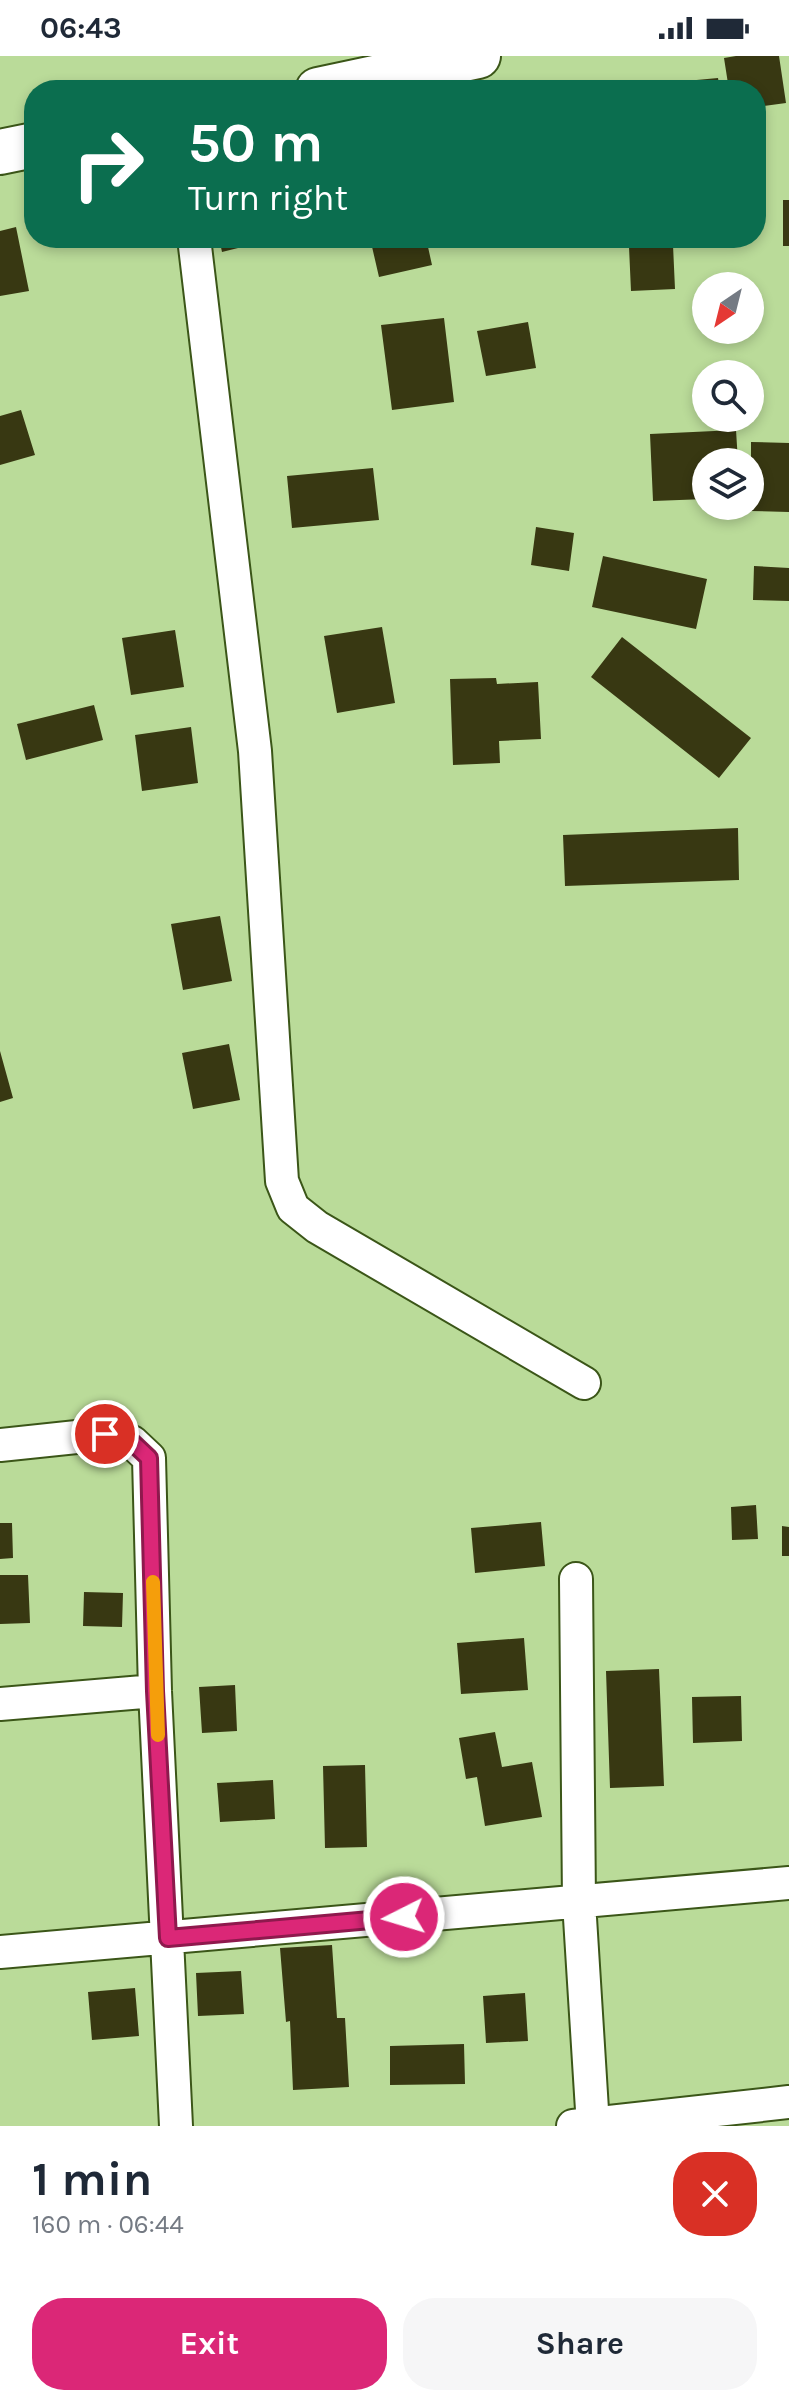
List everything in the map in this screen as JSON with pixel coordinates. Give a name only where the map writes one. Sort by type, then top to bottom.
[{"type":"highway","points":[[365,80],[478,56]]},
{"type":"highway","points":[[0,152],[24,147]]},
{"type":"street","points":[[195,248],[255,751],[282,1181],[293,1208],[317,1227],[584,1383]]},
{"type":"street","points":[[0,1445],[105,1434],[132,1442],[149,1458],[155,1691],[176,2126]]},
{"type":"street","points":[[576,1579],[585,2125],[789,2102]]},
{"type":"street","points":[[0,1704],[155,1691]]},
{"type":"street","points":[[0,1952],[789,1883]]},
{"type":"building","points":[[779,56],[786,103],[766,106],[766,80],[727,80],[724,58]]},
{"type":"building","points":[[783,200],[789,200],[789,246],[783,246]]},
{"type":"building","points":[[16,227],[29,291],[0,296],[0,231]]},
{"type":"building","points":[[372,248],[428,248],[432,265],[379,277]]},
{"type":"building","points":[[629,248],[673,248],[675,289],[631,291]]},
{"type":"building","points":[[444,318],[454,402],[392,410],[381,325]]},
{"type":"building","points":[[528,322],[536,368],[486,376],[477,331]]},
{"type":"building","points":[[21,410],[35,455],[0,465],[0,416]]},
{"type":"building","points":[[736,432],[737,448],[692,448],[692,500],[653,501],[650,434]]},
{"type":"building","points":[[751,442],[789,443],[789,512],[764,511],[764,448],[751,448]]},
{"type":"building","points":[[373,468],[379,520],[292,528],[287,476]]},
{"type":"building","points":[[536,527],[574,533],[569,571],[531,565]]},
{"type":"building","points":[[603,556],[707,579],[696,629],[592,607]]},
{"type":"building","points":[[754,566],[789,568],[789,601],[753,600]]},
{"type":"building","points":[[382,627],[395,703],[337,713],[324,636]]},
{"type":"building","points":[[175,630],[184,687],[131,695],[122,638]]},
{"type":"building","points":[[622,637],[751,738],[719,778],[591,677]]},
{"type":"building","points":[[496,678],[497,684],[538,682],[541,739],[499,741],[500,763],[453,765],[450,679]]},
{"type":"building","points":[[94,705],[103,740],[26,760],[17,724]]},
{"type":"building","points":[[191,727],[198,783],[142,791],[135,735]]},
{"type":"building","points":[[738,828],[739,880],[565,886],[563,835]]},
{"type":"building","points":[[220,916],[232,981],[183,990],[171,924]]},
{"type":"building","points":[[229,1044],[240,1100],[193,1109],[182,1053]]},
{"type":"building","points":[[0,1051],[13,1098],[0,1102]]},
{"type":"building","points":[[756,1505],[758,1539],[732,1540],[731,1507]]},
{"type":"building","points":[[541,1522],[545,1566],[475,1573],[471,1528]]},
{"type":"building","points":[[0,1523],[12,1523],[13,1558],[0,1559]]},
{"type":"building","points":[[782,1526],[789,1527],[789,1556],[782,1556]]},
{"type":"building","points":[[0,1575],[28,1575],[30,1623],[0,1624]]},
{"type":"building","points":[[84,1592],[123,1593],[122,1627],[83,1626]]},
{"type":"building","points":[[524,1638],[528,1690],[461,1694],[457,1643]]},
{"type":"building","points":[[659,1669],[664,1786],[610,1788],[606,1671]]},
{"type":"building","points":[[235,1685],[237,1731],[202,1733],[199,1687]]},
{"type":"building","points":[[741,1696],[742,1741],[693,1743],[692,1697]]},
{"type":"building","points":[[495,1732],[502,1767],[532,1762],[542,1817],[485,1826],[477,1777],[466,1779],[459,1738]]},
{"type":"building","points":[[365,1765],[367,1847],[325,1848],[323,1766]]},
{"type":"building","points":[[273,1780],[275,1819],[220,1822],[217,1783]]},
{"type":"building","points":[[332,1945],[337,2018],[345,2018],[349,2087],[293,2090],[290,2021],[286,2022],[280,1948]]},
{"type":"building","points":[[241,1971],[244,2014],[198,2016],[196,1973]]},
{"type":"building","points":[[135,1988],[139,2036],[92,2040],[88,1992]]},
{"type":"building","points":[[525,1993],[528,2041],[486,2043],[483,1996]]},
{"type":"building","points":[[464,2044],[465,2084],[390,2085],[390,2046]]},
{"type":"slow traffic","points":[[153,1582],[158,1735]]},
{"type":"route","points":[[105,1434],[132,1442],[149,1458],[155,1691],[168,1938],[404,1917]]}]
